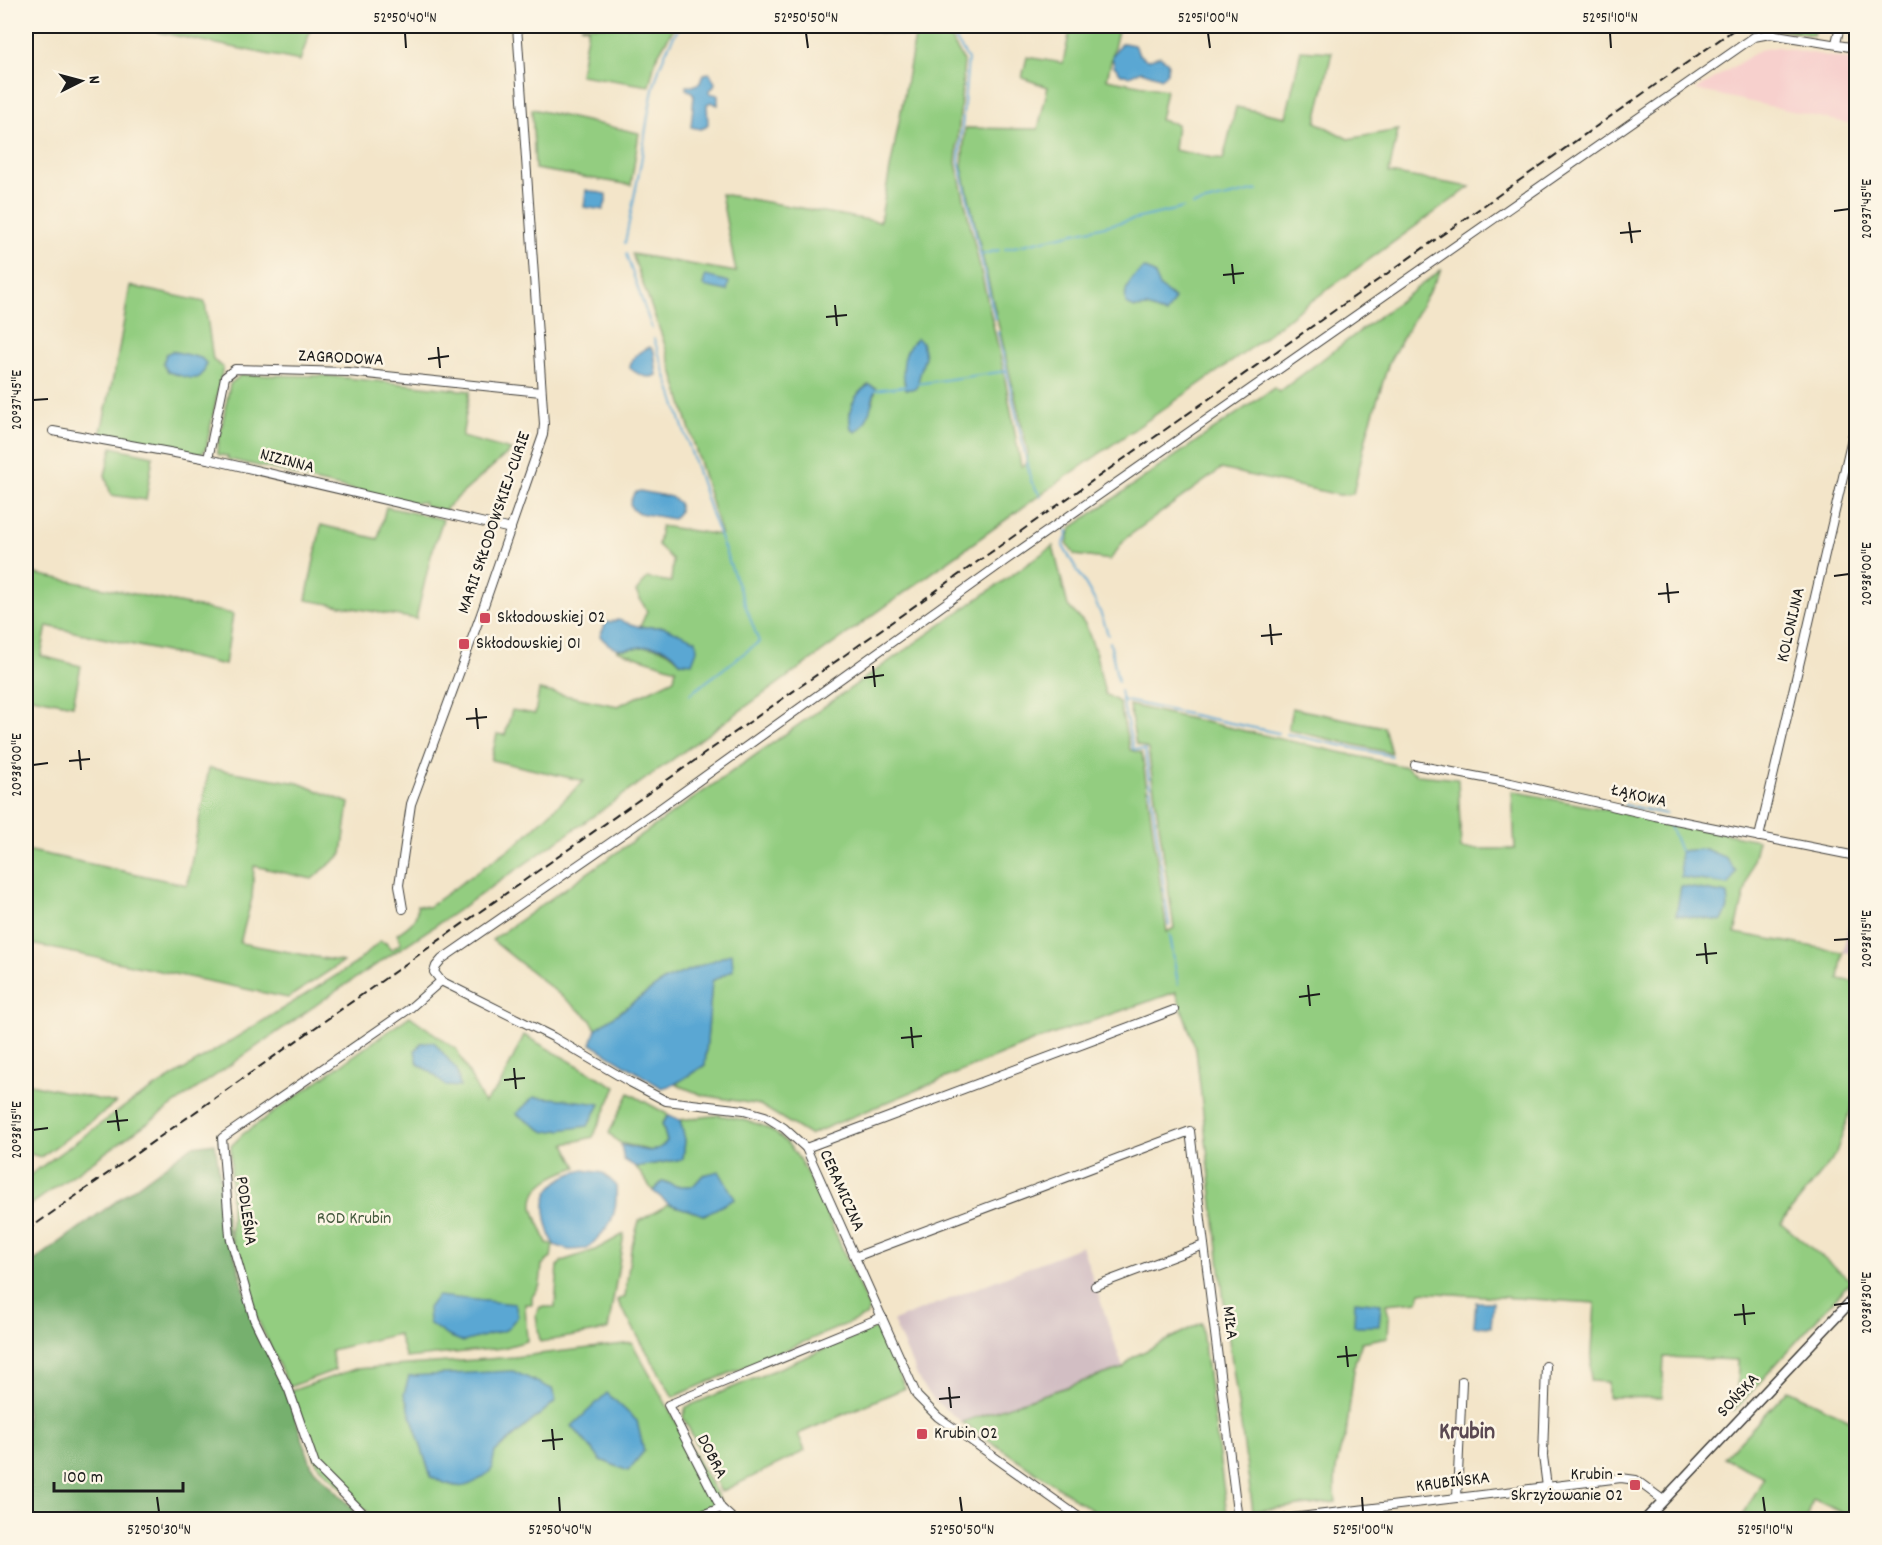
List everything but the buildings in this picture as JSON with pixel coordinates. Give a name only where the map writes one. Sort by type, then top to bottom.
[{"type":"street","name":"MARII SKŁODOWSKIEJ-CURIE","points":[[403,909],[399,885],[411,804],[542,441],[543,424],[517,26]]},
{"type":"street","points":[[1836,43],[1840,26]]},
{"type":"street","points":[[441,981],[434,970],[442,958],[652,814],[1006,560],[1754,37],[1770,34],[1857,48]]},
{"type":"street","name":"ZAGRODOWA","points":[[208,459],[225,377],[235,369],[340,371],[541,392]]},
{"type":"street","name":"KOLONIJNA","points":[[1759,837],[1857,421]]},
{"type":"street","name":"NIZINNA","points":[[53,431],[208,459],[511,529]]},
{"type":"street","name":"ŁĄKOWA","points":[[1415,765],[1490,778],[1655,816],[1857,856]]},
{"type":"street","name":"CERAMICZNA","points":[[441,981],[553,1037],[666,1101],[744,1110],[765,1116],[784,1128],[806,1148],[917,1396],[938,1418],[1083,1520]]},
{"type":"street","name":"PODLEŚNA","points":[[370,1520],[315,1466],[289,1390],[254,1319],[230,1236],[222,1138],[413,1006],[441,981]]},
{"type":"street","points":[[806,1148],[1174,1010]]},
{"type":"street","name":"MIŁA","points":[[855,1257],[1190,1131],[1238,1520]]},
{"type":"street","points":[[1095,1286],[1204,1245]]},
{"type":"street","name":"SOŃSKA","points":[[1645,1520],[1857,1296]]},
{"type":"street","name":"DOBRA","points":[[734,1520],[721,1508],[668,1405],[882,1317]]},
{"type":"street","points":[[1546,1366],[1543,1456],[1547,1487]]},
{"type":"street","points":[[1457,1498],[1462,1382]]},
{"type":"street","name":"KRUBIŃSKA","points":[[1275,1520],[1346,1515],[1457,1498],[1629,1478],[1636,1480],[1663,1500]]},
{"type":"street","points":[[687,1520],[721,1508]]},
{"type":"shaded area","points":[[1777,47],[1856,61],[1856,125],[1696,90],[1760,50]]},
{"type":"shaded area","points":[[1852,910],[1856,911],[1856,954],[1843,952]]},
{"type":"shaded area","points":[[1082,1246],[1123,1368],[962,1422],[935,1401],[920,1382],[893,1321]]},
{"type":"green space","points":[[160,26],[312,26],[300,61],[158,32]]},
{"type":"green space","points":[[580,26],[675,26],[656,58],[649,86],[580,75],[588,28]]},
{"type":"green space","points":[[840,26],[943,26],[964,61],[956,163],[1003,368],[1021,466],[1025,465],[1028,453],[962,167],[965,128],[1038,129],[1048,87],[1022,78],[1027,57],[1063,63],[1071,26],[1119,26],[1107,79],[1166,90],[1160,120],[1177,124],[1174,150],[1223,160],[1236,107],[1286,117],[1301,50],[1332,52],[1316,122],[1348,139],[1398,130],[1389,173],[1470,187],[1295,313],[1247,351],[1043,493],[605,808],[444,920],[336,991],[26,1208],[26,1178],[128,1104],[355,964],[380,941],[386,943],[391,950],[401,943],[397,934],[409,926],[414,919],[417,905],[428,907],[519,842],[584,781],[491,760],[497,734],[505,735],[512,710],[535,714],[539,690],[618,706],[674,679],[676,669],[616,650],[658,648],[665,650],[680,662],[678,634],[664,627],[640,627],[647,611],[636,592],[647,578],[671,582],[673,560],[658,545],[661,526],[721,535],[663,339],[632,254],[736,272],[721,194],[880,222],[915,37]],"holes":[[[925,356],[915,389],[906,388],[904,382]],[[868,385],[876,388],[872,404],[851,429],[852,404],[858,394]]]},
{"type":"green space","points":[[1766,26],[1798,30],[1799,26],[1815,26],[1813,35],[1760,29]]},
{"type":"green space","points":[[532,109],[639,133],[631,185],[535,169]]},
{"type":"green space","points":[[1442,269],[1389,362],[1368,430],[1353,494],[1339,495],[1221,469],[1126,538],[1110,560],[1075,555],[1067,544],[1071,528],[1274,388],[1279,392]]},
{"type":"green space","points":[[130,286],[205,302],[213,360],[223,367],[206,449],[201,454],[100,436]]},
{"type":"green space","points":[[241,375],[328,376],[470,391],[462,437],[511,450],[447,507],[446,511],[425,506],[423,502],[414,503],[313,481],[227,459],[228,456],[219,455],[217,451],[230,384]]},
{"type":"green space","points":[[112,447],[153,456],[146,500],[111,495],[105,475]]},
{"type":"green space","points":[[386,507],[443,519],[431,555],[416,619],[306,600],[321,525],[378,539]]},
{"type":"green space","points":[[1053,546],[1068,606],[1085,624],[1095,650],[1105,694],[1119,702],[1130,750],[1142,753],[1167,932],[1174,928],[1148,749],[1136,744],[1129,705],[1406,767],[1418,775],[1458,779],[1461,849],[1515,849],[1512,791],[1758,840],[1735,933],[1843,952],[1839,979],[1856,982],[1856,1094],[1835,1156],[1781,1223],[1851,1281],[1733,1412],[1737,1397],[1738,1360],[1664,1357],[1662,1398],[1608,1397],[1608,1382],[1590,1381],[1595,1303],[1420,1292],[1418,1301],[1386,1304],[1389,1317],[1388,1337],[1362,1342],[1355,1362],[1346,1434],[1337,1467],[1336,1502],[1253,1511],[1225,1312],[1196,1050],[1176,992],[1034,1041],[809,1135],[760,1105],[702,1095],[675,1084],[705,1065],[712,981],[732,970],[665,980],[596,1029],[590,1019],[492,940]]},
{"type":"green space","points":[[26,572],[233,614],[225,665],[47,626],[41,656],[81,666],[73,705],[26,696]]},
{"type":"green space","points":[[1292,708],[1384,727],[1391,753],[1288,730]]},
{"type":"green space","points":[[209,768],[298,783],[349,803],[342,854],[312,879],[254,866],[252,898],[240,943],[343,962],[288,998],[26,943],[26,850],[187,885]]},
{"type":"green space","name":"ROD Krubin","points":[[410,1016],[457,1050],[484,1103],[500,1085],[524,1035],[616,1087],[593,1137],[565,1144],[577,1167],[548,1180],[536,1191],[533,1207],[535,1216],[547,1243],[553,1244],[551,1258],[542,1265],[540,1285],[532,1297],[532,1304],[525,1304],[527,1341],[503,1348],[406,1358],[398,1334],[331,1350],[335,1370],[289,1387],[257,1318],[231,1236],[231,1146],[243,1134]]},
{"type":"green space","points":[[26,1083],[116,1103],[41,1157],[26,1153]]},
{"type":"green space","points":[[629,1093],[669,1115],[662,1124],[667,1141],[659,1149],[647,1150],[622,1144],[609,1133]]},
{"type":"green space","points":[[719,1115],[751,1122],[772,1130],[796,1154],[818,1194],[869,1309],[866,1316],[673,1397],[617,1300],[625,1297],[631,1249],[639,1221],[669,1204],[704,1215],[703,1175],[693,1186],[675,1186],[663,1181],[653,1191],[636,1167],[683,1159],[685,1140],[680,1120]]},
{"type":"green space","points":[[215,1143],[229,1237],[253,1319],[286,1390],[312,1467],[363,1519],[26,1519],[26,1267],[192,1146]]},
{"type":"green space","points":[[624,1234],[608,1330],[540,1342],[536,1315],[540,1307],[555,1307],[558,1266],[562,1261],[595,1250]]},
{"type":"green space","points":[[1201,1323],[1227,1514],[1184,1520],[1105,1519],[962,1422],[1123,1368],[1133,1357]]},
{"type":"green space","points":[[873,1329],[879,1330],[905,1388],[798,1434],[805,1451],[721,1492],[683,1417],[686,1407]]},
{"type":"green space","points":[[632,1343],[729,1516],[726,1520],[375,1519],[317,1464],[291,1391],[355,1369],[514,1357]],"holes":[[[552,1389],[556,1401],[495,1452]],[[644,1451],[628,1470],[601,1460]]]},
{"type":"green space","points":[[1788,1390],[1856,1423],[1856,1519],[1813,1499],[1807,1519],[1741,1519],[1764,1477],[1724,1458]]},
{"type":"water","points":[[1120,44],[1134,45],[1139,54],[1147,60],[1160,56],[1168,62],[1167,73],[1162,78],[1141,71],[1129,76],[1121,74],[1114,66],[1112,56]]},
{"type":"water","points":[[710,73],[715,83],[709,93],[718,95],[718,105],[711,102],[707,104],[708,124],[706,127],[700,129],[691,127],[694,96],[686,89],[686,86],[700,83],[703,74]]},
{"type":"water","points":[[586,190],[606,194],[603,210],[584,207]]},
{"type":"water","points":[[1144,268],[1154,273],[1160,287],[1175,299],[1166,314],[1147,307],[1135,308],[1126,304],[1125,298],[1129,283]]},
{"type":"water","points":[[705,276],[729,282],[727,291],[703,286]]},
{"type":"water","points":[[917,338],[922,342],[925,356],[916,389],[906,389],[904,361],[908,349]]},
{"type":"water","points":[[650,347],[654,351],[657,375],[646,377],[630,368],[630,364],[637,355]]},
{"type":"water","points":[[172,351],[201,358],[206,363],[201,376],[187,378],[168,372],[163,364],[166,354]]},
{"type":"water","points":[[869,385],[876,388],[867,418],[856,432],[851,429],[850,422],[852,404],[859,393]]},
{"type":"water","points":[[640,491],[671,497],[679,503],[679,512],[673,519],[639,513],[632,509],[630,503],[634,493]]},
{"type":"water","points":[[618,620],[640,627],[664,627],[696,640],[697,650],[692,663],[680,662],[660,647],[625,649],[609,644],[600,636],[606,623]]},
{"type":"water","points":[[1705,849],[1726,858],[1736,871],[1729,885],[1681,877],[1680,851]]},
{"type":"water","points":[[1681,886],[1727,894],[1728,908],[1722,921],[1676,915]]},
{"type":"water","points":[[732,953],[733,970],[712,981],[705,1065],[675,1084],[662,1088],[591,1044],[596,1029],[665,980]]},
{"type":"water","points":[[434,1042],[457,1070],[460,1087],[446,1086],[418,1064],[415,1051],[421,1043]]},
{"type":"water","points":[[534,1097],[600,1104],[588,1126],[545,1132],[516,1114]]},
{"type":"water","points":[[669,1115],[680,1120],[685,1140],[683,1159],[636,1167],[624,1160],[621,1145],[651,1151],[656,1150],[667,1141],[662,1124]]},
{"type":"water","points":[[583,1170],[603,1173],[616,1185],[616,1206],[607,1228],[587,1249],[569,1250],[554,1245],[546,1219],[546,1198],[557,1181]]},
{"type":"water","points":[[719,1171],[735,1199],[704,1215],[669,1204],[653,1191],[663,1181],[675,1186],[693,1186],[703,1175]]},
{"type":"water","points":[[437,1296],[515,1304],[518,1316],[506,1330],[463,1342],[446,1335],[429,1323],[428,1308]]},
{"type":"water","points":[[1355,1301],[1381,1304],[1379,1326],[1354,1326]]},
{"type":"water","points":[[1476,1302],[1493,1302],[1491,1327],[1474,1326]]},
{"type":"water","points":[[513,1371],[552,1389],[556,1401],[495,1452],[491,1471],[475,1482],[456,1486],[431,1477],[404,1394],[409,1376]]},
{"type":"water","points":[[607,1393],[637,1421],[644,1451],[628,1471],[601,1460],[572,1426]]},
{"type":"waterway","points":[[625,243],[657,75],[670,42],[680,26]]},
{"type":"waterway","points":[[947,26],[968,59],[959,161],[995,319]]},
{"type":"waterway","points":[[1193,205],[1257,190]]},
{"type":"waterway","points":[[1005,249],[1183,208]]},
{"type":"waterway","points":[[980,255],[999,250]]},
{"type":"waterway","points":[[626,254],[652,329]]},
{"type":"waterway","points":[[998,332],[1031,481],[1041,497]]},
{"type":"waterway","points":[[654,339],[711,513],[759,642],[690,694]]},
{"type":"waterway","points":[[916,384],[1007,371]]},
{"type":"waterway","points":[[874,390],[907,386]]},
{"type":"waterway","points":[[1067,530],[1063,546],[1094,600],[1108,635]]},
{"type":"waterway","points":[[1110,642],[1118,682]]},
{"type":"waterway","points":[[1120,691],[1133,749],[1145,750],[1169,925]]},
{"type":"waterway","points":[[1122,700],[1278,733]]},
{"type":"waterway","points":[[1286,734],[1392,756]]},
{"type":"waterway","points":[[1419,762],[1434,765]]},
{"type":"waterway","points":[[1624,805],[1666,814]]},
{"type":"waterway","points":[[1668,821],[1680,851]]},
{"type":"waterway","points":[[1170,935],[1178,984]]},
{"type":"railway","points":[[26,1231],[1739,26]]},
{"type":"place","name":"Skłodowskiej 02","points":[[485,618]]},
{"type":"place","name":"Skłodowskiej 01","points":[[464,644]]},
{"type":"place","name":"Krubin 02","points":[[922,1434]]},
{"type":"place","name":"Krubin - Skrzyżowanie 02","points":[[1635,1485]]},
{"type":"district","name":"Krubin","points":[[1467,1433]]}]
